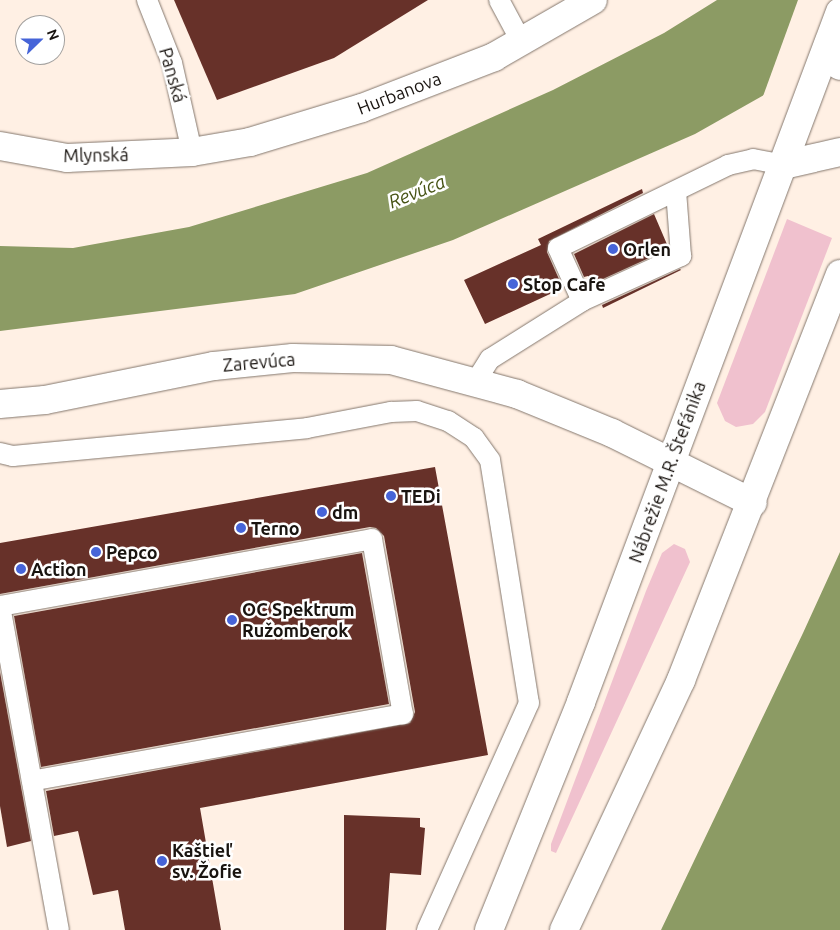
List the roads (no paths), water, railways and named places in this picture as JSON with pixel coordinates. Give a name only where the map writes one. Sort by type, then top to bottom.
[{"type":"main road","name":"Hurbanova","points":[[192,152],[250,142],[362,108],[494,56],[593,0]]},
{"type":"main road","name":"Nábrežie M.R. Štefánika","points":[[488,930],[581,702],[814,82],[834,56],[840,12]]},
{"type":"main road","name":"Mlynská","points":[[0,146],[67,158],[192,152]]},
{"type":"main road","points":[[783,165],[840,152]]},
{"type":"main road","points":[[564,930],[681,680],[753,503],[840,274]]},
{"type":"main road","name":"Zarevúca","points":[[0,404],[45,400],[214,366],[293,358],[391,360],[476,380],[517,394],[612,433],[753,503]]},
{"type":"lane","name":"Panská","points":[[147,0],[172,63],[192,152]]},
{"type":"lane","points":[[499,0],[521,41]]},
{"type":"lane","points":[[582,302],[558,248],[728,165],[752,159],[783,165]]},
{"type":"lane","points":[[476,380],[490,359],[582,302],[681,256],[676,191]]},
{"type":"lane","points":[[0,453],[13,456],[307,428],[391,412],[417,411],[448,421],[474,438],[490,460],[529,703],[427,930]]},
{"type":"lane","points":[[32,781],[404,714],[372,539],[0,606],[59,930]]},
{"type":"water","name":"Revúca","points":[[717,0],[840,0],[840,52],[695,134],[453,240],[295,294],[0,331],[0,246],[73,248],[189,227],[367,173],[553,90],[664,33]]},
{"type":"water","points":[[840,552],[840,930],[661,930],[803,633]]},
{"type":"place","name":"Orlen","points":[[613,249]]},
{"type":"place","name":"Stop Cafe","points":[[513,284]]},
{"type":"place","name":"TEDi","points":[[391,496]]},
{"type":"place","name":"dm","points":[[322,512]]},
{"type":"place","name":"Terno","points":[[241,528]]},
{"type":"place","name":"Pepco","points":[[96,552]]},
{"type":"place","name":"Action","points":[[21,569]]},
{"type":"place","name":"OC Spektrum Ružomberok","points":[[232,620]]},
{"type":"place","name":"Kaštieľ sv. Žofie","points":[[162,861]]}]
